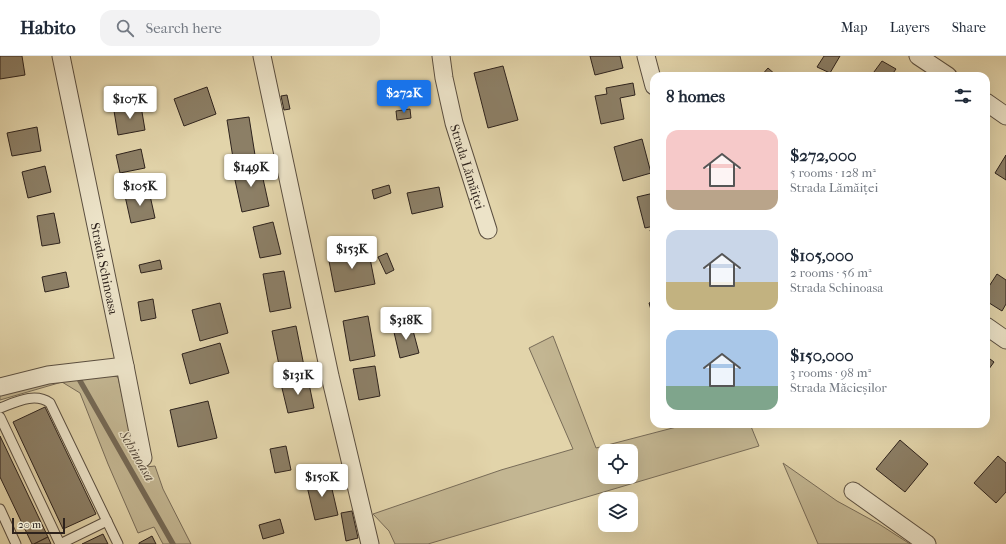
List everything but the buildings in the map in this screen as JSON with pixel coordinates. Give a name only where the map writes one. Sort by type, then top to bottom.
[{"type":"street","name":"Strada Schinoasa","points":[[61,56],[143,458]]},
{"type":"street","points":[[262,56],[330,376],[370,544]]},
{"type":"street","name":"Strada Lămăiței","points":[[441,56],[454,123],[488,230]]},
{"type":"street","points":[[646,56],[650,72]]},
{"type":"street","points":[[918,56],[942,72]]},
{"type":"street","points":[[990,105],[1006,116]]},
{"type":"street","points":[[990,329],[1006,340]]},
{"type":"street","points":[[0,387],[48,375],[125,366]]},
{"type":"street","points":[[853,492],[928,544]]},
{"type":"lane","points":[[0,408],[20,400],[35,397],[46,400],[50,403],[118,544]]},
{"type":"lane","points":[[0,417],[60,544],[107,521]]},
{"type":"lane","points":[[0,509],[16,544]]},
{"type":"shaded area","points":[[553,336],[596,448],[598,447],[598,484],[631,484],[604,492],[598,492],[598,494],[428,544],[395,544],[389,531],[373,514],[501,470],[573,449],[529,348]]},
{"type":"shaded area","points":[[98,373],[118,377],[138,468],[155,466],[163,489],[191,544],[163,544],[154,527],[138,533],[108,464],[80,393],[62,382],[0,400],[0,393]]},
{"type":"shaded area","points":[[673,428],[752,428],[759,446],[638,482],[638,444],[611,444]]},
{"type":"shaded area","points":[[783,463],[837,501],[879,524],[910,544],[818,544]]},
{"type":"waterway","name":"Schinoasa","points":[[79,379],[173,544]]}]
